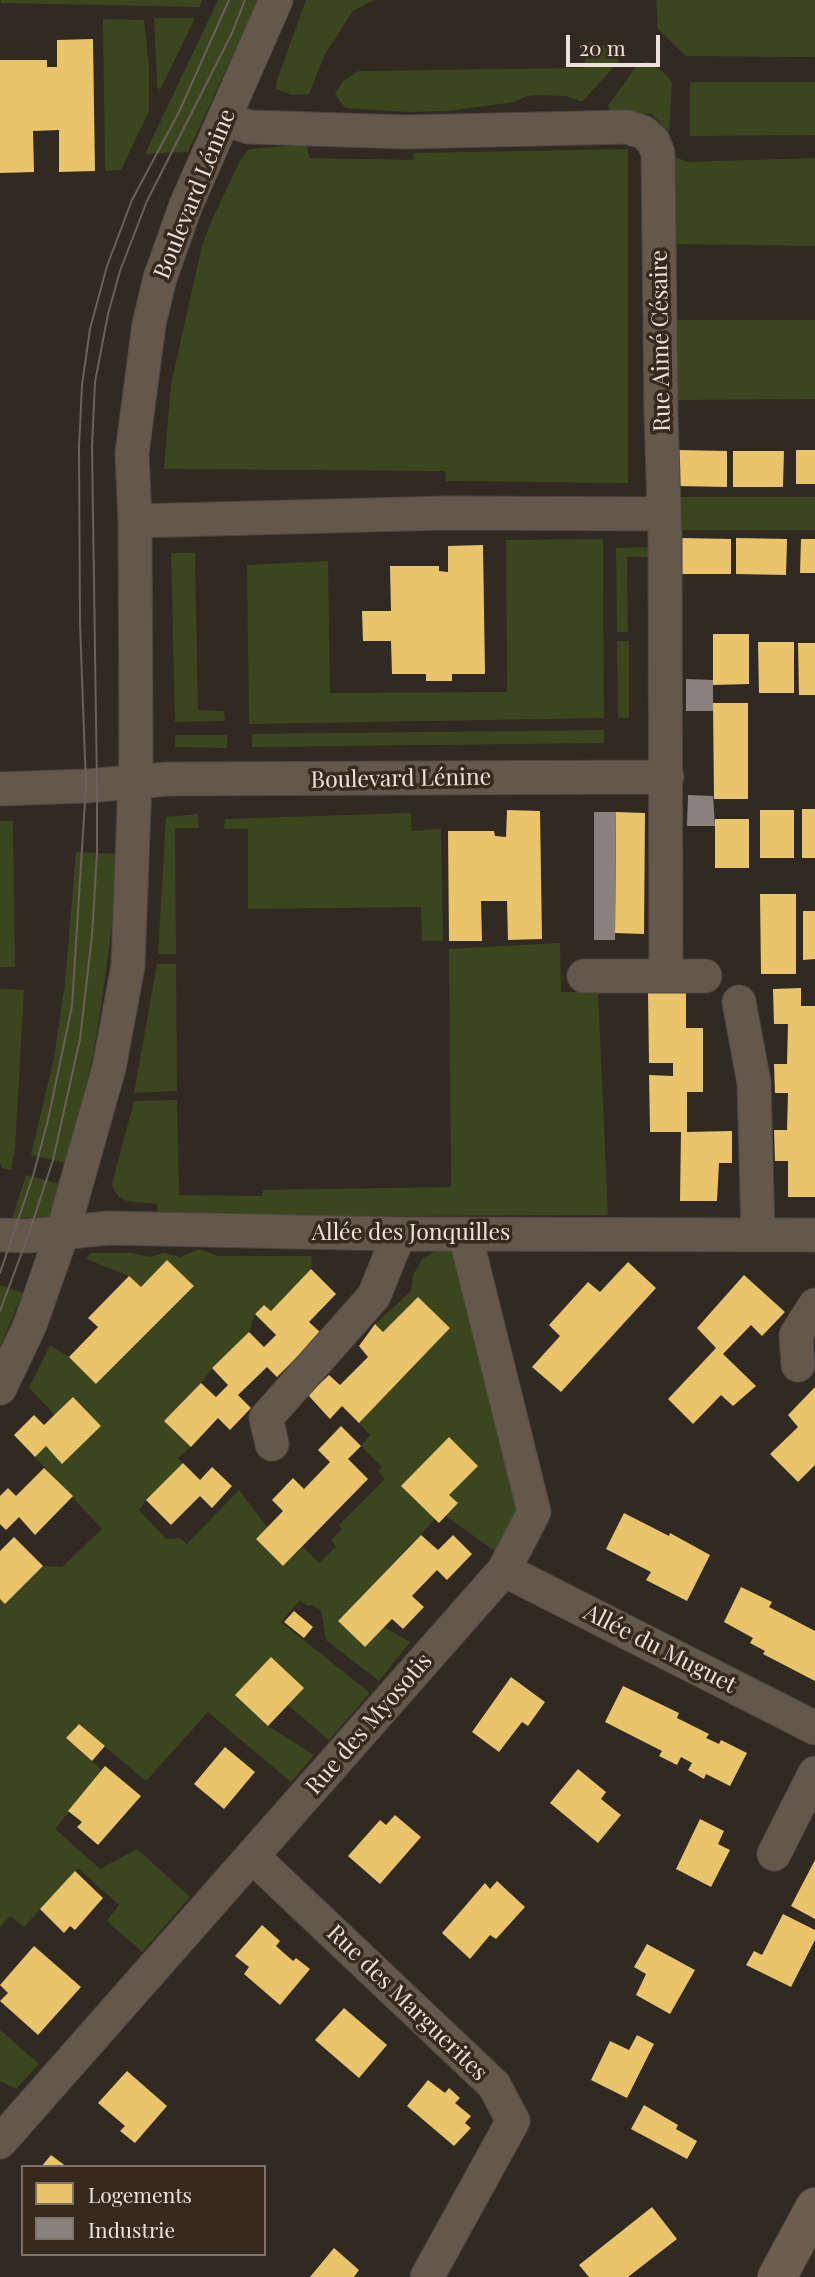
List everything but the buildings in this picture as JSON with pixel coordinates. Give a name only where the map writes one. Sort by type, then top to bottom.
[{"type":"main road","points":[[777,2277],[815,2207]]},
{"type":"street","name":"Boulevard Lénine","points":[[0,1388],[30,1325],[63,1231],[108,1068],[128,966],[135,783],[135,521],[132,453],[149,324],[166,258],[186,205],[276,0]]},
{"type":"street","name":"Rue Aimé Césaire","points":[[224,119],[249,127],[406,132],[627,127],[643,132],[653,141],[658,153],[664,514],[666,976]]},
{"type":"street","points":[[135,521],[447,513],[664,514]]},
{"type":"street","name":"Boulevard Lénine","points":[[0,789],[168,779],[667,777]]},
{"type":"street","points":[[584,976],[705,976]]},
{"type":"street","points":[[739,1002],[754,1083],[758,1235]]},
{"type":"street","name":"Allée des Jonquilles","points":[[63,1231],[109,1228],[399,1234],[815,1235]]},
{"type":"street","points":[[0,1235],[28,1236],[63,1231]]},
{"type":"street","points":[[272,1444],[266,1418],[374,1296],[399,1234]]},
{"type":"street","name":"Rue des Myosotis","points":[[0,2142],[505,1570],[534,1512],[465,1234]]},
{"type":"street","points":[[798,1365],[796,1335],[815,1305]]},
{"type":"street","name":"Allée du Muguet","points":[[505,1570],[815,1728]]},
{"type":"street","points":[[774,1854],[815,1773]]},
{"type":"street","name":"Rue des Marguerites","points":[[253,1856],[494,2085],[513,2121],[427,2277]]},
{"type":"green space","points":[[1,0],[202,0],[199,7],[1,3]]},
{"type":"green space","points":[[218,0],[258,0],[188,152],[145,154]]},
{"type":"green space","points":[[306,0],[374,0],[353,11],[325,54],[309,94],[292,95],[276,89],[276,83]]},
{"type":"green space","points":[[656,0],[815,0],[815,57],[686,56],[658,29]]},
{"type":"green space","points":[[154,18],[195,18],[160,90],[157,86]]},
{"type":"green space","points":[[103,19],[144,20],[149,67],[149,111],[121,170],[105,171]]},
{"type":"green space","points":[[589,42],[600,44],[614,52],[619,61],[582,102],[566,96],[537,95],[514,102],[449,111],[408,112],[345,108],[335,94],[342,82],[359,71],[583,68]]},
{"type":"green space","points":[[648,61],[667,75],[672,83],[669,132],[652,114],[612,114],[608,106],[637,65]]},
{"type":"green space","points":[[690,82],[815,82],[815,135],[690,136]]},
{"type":"green space","points":[[307,145],[309,158],[413,160],[414,153],[628,149],[628,483],[446,481],[445,471],[164,469],[171,384],[202,246],[211,222],[241,159],[249,149]]},
{"type":"green space","points":[[672,156],[688,162],[815,158],[815,246],[670,244]]},
{"type":"green space","points":[[674,320],[815,320],[815,399],[671,400]]},
{"type":"green space","points":[[681,497],[815,497],[815,530],[682,530]]},
{"type":"green space","points":[[603,539],[604,718],[249,724],[247,565],[328,561],[330,693],[507,692],[506,540]]},
{"type":"green space","points":[[652,547],[652,557],[627,557],[628,632],[617,632],[616,548]]},
{"type":"green space","points":[[171,553],[195,553],[198,710],[224,711],[225,721],[175,722]]},
{"type":"green space","points":[[617,641],[629,641],[629,718],[618,718]]},
{"type":"green space","points":[[604,730],[604,743],[252,747],[252,734]]},
{"type":"green space","points":[[175,735],[227,735],[227,748],[175,747]]},
{"type":"green space","points":[[411,813],[412,831],[441,829],[443,941],[422,941],[421,907],[248,909],[248,829],[224,829],[225,819]]},
{"type":"green space","points":[[198,814],[199,828],[175,828],[176,954],[158,954],[166,817]]},
{"type":"green space","points":[[0,821],[13,821],[15,967],[0,967]]},
{"type":"green space","points":[[76,852],[117,854],[112,926],[101,1007],[92,1061],[66,1163],[31,1155],[54,1058],[65,983]]},
{"type":"green space","points":[[560,943],[561,992],[598,992],[608,1215],[158,1217],[157,1204],[127,1201],[119,1197],[114,1190],[112,1184],[134,1101],[177,1100],[179,1195],[262,1196],[263,1190],[451,1187],[449,949]]},
{"type":"green space","points":[[157,964],[176,964],[177,1091],[134,1093]]},
{"type":"green space","points":[[0,989],[24,990],[15,1148],[11,1170],[2,1168],[0,1162]]},
{"type":"green space","points":[[26,1175],[60,1184],[49,1216],[12,1219]]},
{"type":"green space","points":[[200,1249],[217,1256],[312,1256],[311,1269],[271,1311],[264,1305],[255,1314],[249,1332],[212,1368],[199,1386],[191,1447],[178,1458],[183,1463],[139,1510],[166,1539],[179,1538],[187,1544],[239,1490],[267,1527],[256,1539],[283,1566],[303,1547],[319,1563],[336,1547],[331,1540],[342,1529],[339,1525],[385,1479],[378,1471],[382,1467],[361,1446],[370,1435],[359,1423],[450,1328],[418,1298],[383,1332],[375,1324],[411,1291],[413,1275],[423,1258],[434,1252],[446,1251],[456,1251],[519,1517],[496,1552],[446,1516],[458,1503],[449,1495],[450,1438],[435,1519],[338,1621],[365,1647],[384,1627],[410,1642],[379,1681],[326,1640],[321,1610],[307,1606],[300,1600],[281,1622],[370,1693],[329,1740],[288,1705],[268,1726],[314,1755],[291,1782],[208,1712],[146,1781],[78,1724],[66,1739],[102,1770],[55,1829],[100,1869],[137,1849],[190,1897],[142,1952],[107,1921],[119,1905],[78,1868],[24,1927],[10,1916],[0,1927],[0,1599],[5,1604],[43,1566],[62,1567],[102,1529],[35,1457],[46,1446],[63,1463],[101,1426],[73,1398],[55,1415],[29,1388],[50,1345],[69,1357],[97,1384],[194,1287],[167,1260],[141,1287],[129,1276],[86,1259],[91,1253],[131,1253],[150,1257],[164,1253],[180,1257]]},
{"type":"green space","points":[[0,1285],[23,1293],[0,1347]]},
{"type":"green space","points":[[0,2030],[39,2064],[16,2089],[0,2081]]},
{"type":"tram line","points":[[0,1273],[33,1176],[72,1006],[86,786],[80,624],[79,447],[82,385],[90,329],[107,266],[132,200],[179,112],[229,0]]},
{"type":"tram line","points":[[0,1311],[53,1160],[80,1039],[92,936],[97,853],[92,446],[95,382],[108,314],[120,271],[147,201],[232,33],[245,0]]}]
